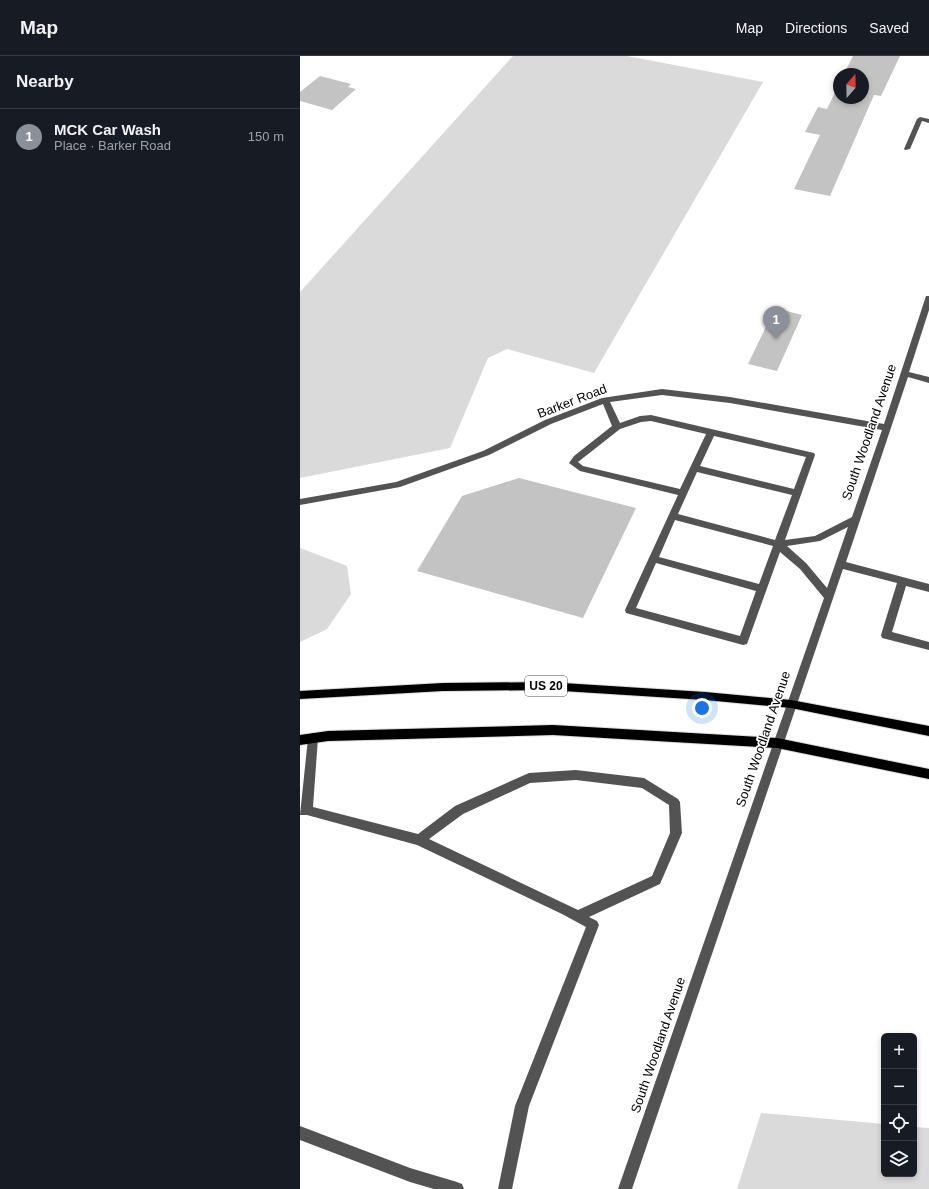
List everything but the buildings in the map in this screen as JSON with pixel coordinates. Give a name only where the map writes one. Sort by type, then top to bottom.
[{"type":"main road","name":"US 20","points":[[300,696],[443,687],[547,686],[705,696],[791,704],[929,731]]},
{"type":"main road","points":[[300,740],[328,736],[553,730],[777,743],[929,774]]},
{"type":"street","points":[[907,149],[920,119],[929,121]]},
{"type":"street","name":"South Woodland Avenue","points":[[625,1189],[777,743],[887,428],[928,304]]},
{"type":"street","points":[[904,374],[929,380]]},
{"type":"street","name":"Barker Road","points":[[300,502],[397,485],[486,453],[548,422],[605,400],[662,392],[730,400],[887,428]]},
{"type":"street","points":[[605,400],[617,427]]},
{"type":"street","points":[[683,493],[580,468],[573,463],[577,458],[617,427],[640,419],[651,418],[811,455],[743,641],[630,610],[711,432]]},
{"type":"street","points":[[694,468],[797,493]]},
{"type":"street","points":[[672,516],[778,544],[817,539],[855,519]]},
{"type":"street","points":[[778,544],[803,566],[828,596]]},
{"type":"street","points":[[653,559],[762,589]]},
{"type":"street","points":[[840,564],[929,588]]},
{"type":"street","points":[[903,581],[886,635],[929,646]]},
{"type":"street","points":[[313,738],[304,810],[419,840],[578,916],[593,925],[522,1106],[505,1189]]},
{"type":"street","points":[[419,840],[459,810],[529,778],[576,775],[644,783],[674,802],[676,833],[656,880],[578,916]]},
{"type":"street","points":[[300,1133],[410,1174],[457,1189]]},
{"type":"shaded area","points":[[513,56],[627,56],[763,82],[594,373],[507,349],[488,358],[450,448],[300,478],[300,292]]},
{"type":"shaded area","points":[[300,548],[347,566],[351,594],[327,629],[300,642]]},
{"type":"shaded area","points":[[761,1113],[881,1124],[881,1177],[917,1177],[917,1127],[929,1128],[929,1189],[737,1189]]},
{"type":"place","name":"MCK Car Wash","points":[[776,339]]}]
